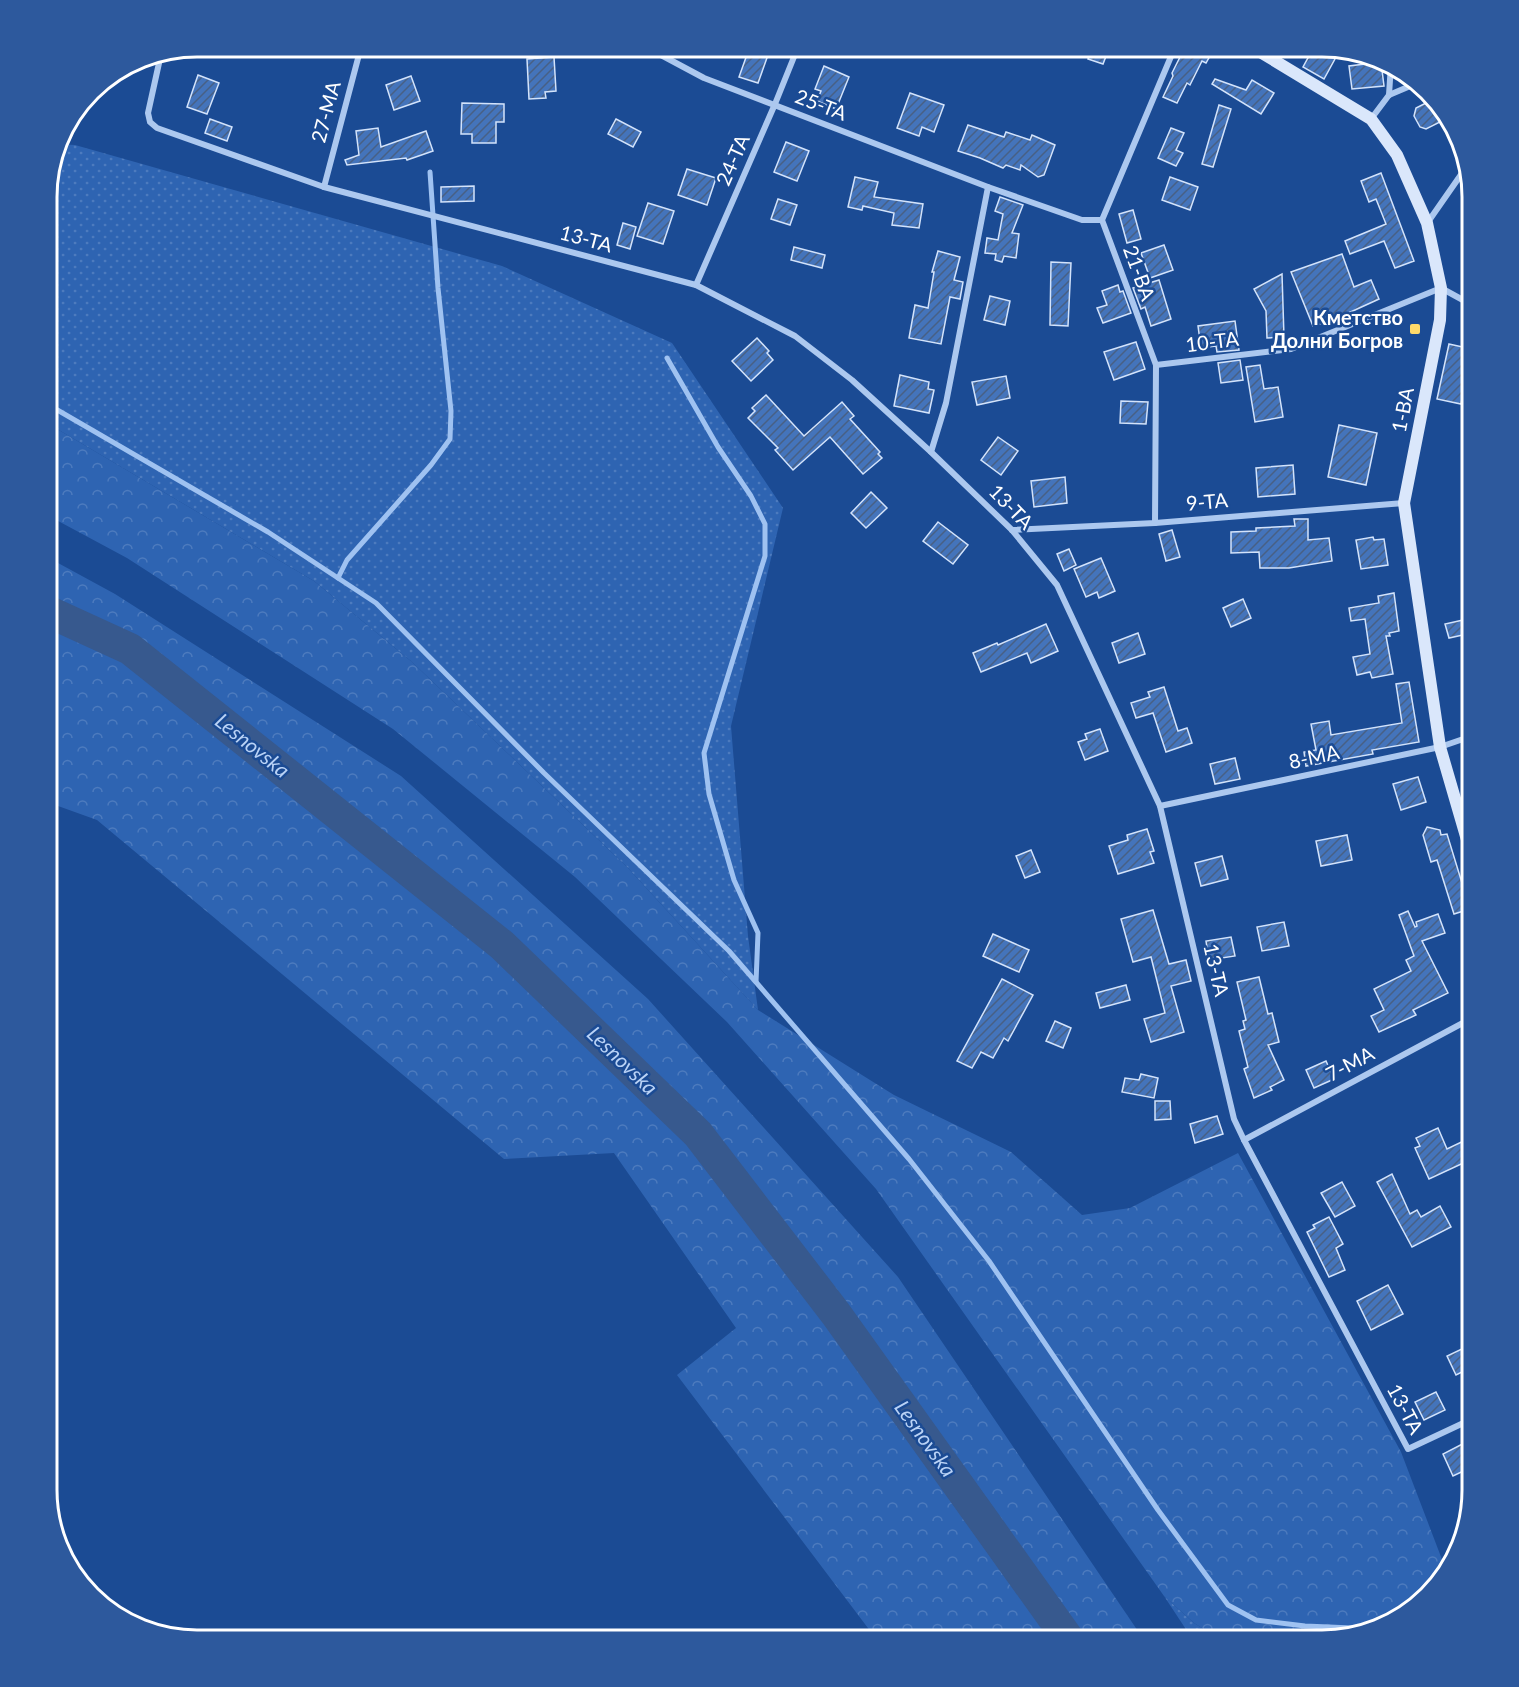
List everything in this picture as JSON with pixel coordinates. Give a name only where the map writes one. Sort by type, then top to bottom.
[{"type":"street","name":"27-МА","points":[[324,187],[358,57]]},
{"type":"street","name":"25-ТА","points":[[665,57],[704,78],[988,187],[1082,220],[1102,220]]},
{"type":"street","name":"24-ТА","points":[[696,285],[794,57]]},
{"type":"street","points":[[1102,220],[1171,57]]},
{"type":"street","name":"1-ВА","points":[[1269,57],[1371,119],[1397,155],[1427,223],[1441,288],[1440,321],[1404,503],[1440,747],[1462,820]]},
{"type":"street","name":"13-ТА","points":[[159,62],[148,113],[153,125],[324,187],[696,285],[795,336],[852,380],[1012,530],[1058,585],[1160,806],[1234,1119],[1244,1140],[1408,1449],[1462,1424]]},
{"type":"street","points":[[1389,95],[1390,75]]},
{"type":"street","points":[[1371,119],[1389,95],[1408,87]]},
{"type":"street","points":[[1427,223],[1460,176]]},
{"type":"street","points":[[931,452],[946,403],[988,187]]},
{"type":"street","name":"21-ВА","points":[[1102,220],[1156,365],[1155,523]]},
{"type":"street","points":[[1441,288],[1462,299]]},
{"type":"street","name":"10-ТА","points":[[1156,365],[1292,349],[1441,288]]},
{"type":"street","name":"9-ТА","points":[[1012,530],[1155,523],[1404,503]]},
{"type":"street","name":"8-МА","points":[[1160,806],[1440,747],[1462,740]]},
{"type":"street","name":"7-МА","points":[[1244,1140],[1462,1024]]},
{"type":"green space","points":[[68,145],[502,266],[672,343],[783,508],[731,726],[748,936],[758,1010],[627,867],[412,662],[314,581],[57,429],[57,188]]},
{"type":"green space","points":[[57,429],[314,581],[412,662],[627,867],[758,1010],[894,1095],[1011,1152],[1082,1215],[1130,1208],[1238,1153],[1401,1452],[1442,1561],[1438,1568],[1421,1589],[1407,1601],[1384,1616],[1367,1623],[1322,1630],[1205,1630],[1194,1623],[1164,1596],[876,1189],[727,1022],[575,877],[393,729],[127,558],[57,520]]},
{"type":"green space","points":[[57,562],[115,594],[401,776],[648,999],[898,1277],[1137,1630],[869,1630],[677,1375],[736,1328],[614,1153],[504,1159],[97,820],[57,806]]},
{"type":"green space","points":[[1164,1596],[1205,1630],[1186,1630]]},
{"type":"building","points":[[554,57],[556,91],[545,92],[546,98],[529,99],[527,59]]},
{"type":"building","points":[[746,57],[767,57],[758,83],[739,77]]},
{"type":"building","points":[[1089,57],[1106,57],[1103,64],[1088,59]]},
{"type":"building","points":[[1180,57],[1209,57],[1206,63],[1202,61],[1190,85],[1187,83],[1177,103],[1163,97],[1173,76],[1172,73]]},
{"type":"building","points":[[1308,57],[1336,58],[1324,79],[1303,67]]},
{"type":"building","points":[[1364,64],[1382,70],[1384,86],[1352,89],[1349,66]]},
{"type":"building","points":[[824,66],[849,77],[836,109],[817,101],[821,91],[815,89]]},
{"type":"building","points":[[198,75],[219,83],[207,114],[187,107]]},
{"type":"building","points":[[411,76],[420,101],[394,110],[386,85]]},
{"type":"building","points":[[1215,79],[1246,90],[1252,80],[1274,93],[1261,114],[1212,84]]},
{"type":"building","points":[[910,93],[944,105],[934,132],[922,127],[919,136],[897,128]]},
{"type":"building","points":[[462,103],[504,104],[504,122],[496,122],[496,143],[472,143],[472,134],[461,134]]},
{"type":"building","points":[[1426,103],[1440,122],[1426,129],[1420,127],[1414,116],[1416,108]]},
{"type":"building","points":[[1219,105],[1231,109],[1213,167],[1202,164]]},
{"type":"building","points":[[210,119],[232,127],[227,141],[205,133]]},
{"type":"building","points":[[616,119],[641,132],[633,147],[608,134]]},
{"type":"building","points":[[968,125],[1004,137],[1006,132],[1030,140],[1032,135],[1055,145],[1044,175],[1038,177],[1021,165],[1020,170],[1006,165],[1003,168],[958,151]]},
{"type":"building","points":[[378,128],[381,147],[426,131],[433,151],[407,160],[406,158],[347,165],[345,160],[359,155],[356,131]]},
{"type":"building","points":[[1171,128],[1184,133],[1176,150],[1183,153],[1176,166],[1158,158]]},
{"type":"building","points":[[786,142],[809,151],[797,181],[774,172]]},
{"type":"building","points":[[687,169],[716,178],[707,205],[678,195]]},
{"type":"building","points":[[1381,173],[1414,261],[1395,268],[1384,241],[1350,254],[1345,241],[1386,224],[1376,199],[1369,202],[1361,181]]},
{"type":"building","points":[[855,177],[878,182],[874,197],[923,204],[919,228],[892,225],[894,213],[863,206],[862,210],[848,207]]},
{"type":"building","points":[[1170,177],[1198,187],[1190,210],[1162,200]]},
{"type":"building","points":[[474,186],[474,201],[441,202],[441,187]]},
{"type":"building","points":[[1000,197],[1023,205],[1012,233],[1019,234],[1016,258],[1004,256],[1002,262],[995,260],[996,254],[985,253],[987,238],[998,240],[1003,214],[995,211]]},
{"type":"building","points":[[778,199],[797,205],[790,225],[771,219]]},
{"type":"building","points":[[648,203],[674,211],[663,244],[637,236]]},
{"type":"building","points":[[1133,210],[1141,239],[1127,243],[1119,214]]},
{"type":"building","points":[[623,223],[636,227],[630,249],[617,245]]},
{"type":"building","points":[[1164,245],[1173,270],[1150,278],[1141,253]]},
{"type":"building","points":[[794,247],[825,255],[822,268],[791,260]]},
{"type":"building","points":[[938,251],[960,257],[954,280],[963,282],[960,299],[950,297],[941,344],[909,338],[915,305],[928,308],[934,272],[932,272]]},
{"type":"building","points":[[1342,254],[1354,287],[1371,280],[1379,299],[1333,320],[1313,326],[1291,272]]},
{"type":"building","points":[[1051,262],[1071,263],[1068,326],[1050,325]]},
{"type":"building","points":[[1282,274],[1284,337],[1267,338],[1266,311],[1254,289]]},
{"type":"building","points":[[1159,280],[1171,319],[1151,326],[1145,307],[1141,309],[1133,288]]},
{"type":"building","points":[[1118,285],[1120,292],[1123,291],[1131,313],[1103,323],[1097,308],[1107,305],[1102,291]]},
{"type":"building","points":[[990,296],[1010,301],[1005,325],[984,320]]},
{"type":"building","points":[[1235,321],[1239,350],[1217,352],[1216,346],[1201,348],[1198,326]]},
{"type":"building","points":[[757,338],[769,351],[767,353],[773,360],[751,381],[732,361]]},
{"type":"building","points":[[1136,342],[1145,369],[1114,380],[1104,352]]},
{"type":"building","points":[[1449,344],[1462,347],[1461,404],[1437,399]]},
{"type":"building","points":[[1240,360],[1243,380],[1221,383],[1218,363]]},
{"type":"building","points":[[1260,365],[1264,389],[1278,387],[1283,417],[1255,422],[1246,367]]},
{"type":"building","points":[[900,375],[929,382],[928,389],[934,390],[929,413],[894,406]]},
{"type":"building","points":[[1006,376],[1010,398],[977,405],[972,382]]},
{"type":"building","points":[[766,395],[804,436],[842,402],[854,416],[850,419],[880,452],[878,454],[882,458],[863,474],[830,437],[793,470],[775,450],[778,448],[748,418],[755,411],[752,408]]},
{"type":"building","points":[[1121,401],[1148,402],[1146,424],[1120,423]]},
{"type":"building","points":[[1339,425],[1377,433],[1366,485],[1328,477]]},
{"type":"building","points":[[998,437],[1018,451],[1001,475],[981,460]]},
{"type":"building","points":[[1293,465],[1295,494],[1258,497],[1256,468]]},
{"type":"building","points":[[1065,477],[1067,503],[1034,507],[1031,481]]},
{"type":"building","points":[[871,492],[887,508],[866,528],[851,513]]},
{"type":"building","points":[[1294,519],[1308,519],[1308,540],[1329,538],[1332,561],[1289,568],[1260,568],[1259,552],[1231,553],[1231,532],[1295,526]]},
{"type":"building","points":[[938,522],[968,545],[953,564],[923,541]]},
{"type":"building","points":[[1172,530],[1180,557],[1166,561],[1159,534]]},
{"type":"building","points":[[1373,537],[1374,540],[1384,539],[1388,565],[1361,569],[1356,540]]},
{"type":"building","points":[[1069,549],[1076,565],[1064,571],[1057,554]]},
{"type":"building","points":[[1101,558],[1115,591],[1099,598],[1097,592],[1086,597],[1074,569]]},
{"type":"building","points":[[1394,593],[1399,631],[1386,636],[1393,674],[1372,678],[1370,672],[1357,675],[1353,657],[1370,654],[1365,619],[1351,621],[1349,608],[1379,603],[1378,596]]},
{"type":"building","points":[[1243,599],[1251,618],[1231,627],[1223,608]]},
{"type":"building","points":[[1462,620],[1462,635],[1449,638],[1445,624]]},
{"type":"building","points":[[1046,624],[1058,651],[1031,663],[1027,653],[981,672],[973,653]]},
{"type":"building","points":[[1138,633],[1145,654],[1119,663],[1112,643]]},
{"type":"building","points":[[1409,682],[1419,742],[1372,750],[1373,754],[1306,766],[1304,752],[1316,750],[1311,724],[1329,721],[1331,735],[1402,723],[1396,684]]},
{"type":"building","points":[[1164,687],[1178,731],[1187,728],[1192,743],[1166,752],[1153,713],[1136,718],[1131,703],[1150,697],[1148,692]]},
{"type":"building","points":[[1100,729],[1108,751],[1085,760],[1078,742],[1087,739],[1085,734]]},
{"type":"building","points":[[1235,758],[1240,779],[1215,784],[1210,764]]},
{"type":"building","points":[[1418,777],[1426,802],[1401,810],[1393,784]]},
{"type":"building","points":[[1427,827],[1440,830],[1441,835],[1447,834],[1462,883],[1462,912],[1454,914],[1437,860],[1431,862],[1423,835]]},
{"type":"building","points":[[1147,829],[1154,851],[1150,852],[1154,863],[1118,874],[1109,846],[1128,840],[1127,835]]},
{"type":"building","points":[[1347,835],[1352,860],[1321,866],[1316,841]]},
{"type":"building","points":[[1031,850],[1040,872],[1025,878],[1016,856]]},
{"type":"building","points":[[1222,856],[1228,879],[1201,886],[1195,863]]},
{"type":"building","points":[[1153,910],[1169,964],[1186,960],[1191,981],[1171,986],[1184,1032],[1151,1042],[1144,1019],[1165,1013],[1151,957],[1133,962],[1121,919]]},
{"type":"building","points":[[1408,911],[1415,927],[1416,922],[1438,914],[1445,933],[1422,941],[1448,993],[1413,1010],[1416,1015],[1379,1032],[1371,1016],[1384,1010],[1374,989],[1411,971],[1406,960],[1414,956],[1399,915]]},
{"type":"building","points":[[1284,922],[1289,946],[1262,951],[1257,927]]},
{"type":"building","points":[[993,934],[1029,950],[1019,972],[983,956]]},
{"type":"building","points":[[1231,937],[1235,956],[1209,960],[1206,941]]},
{"type":"building","points":[[1259,977],[1268,1014],[1272,1013],[1279,1042],[1268,1045],[1284,1080],[1270,1087],[1272,1090],[1254,1098],[1244,1069],[1248,1067],[1239,1031],[1245,1029],[1243,1021],[1246,1020],[1237,982]]},
{"type":"building","points":[[1002,979],[1033,995],[1008,1041],[1004,1038],[993,1058],[981,1052],[972,1068],[957,1061]]},
{"type":"building","points":[[1126,985],[1130,1000],[1100,1008],[1096,993]]},
{"type":"building","points":[[1055,1021],[1071,1028],[1063,1048],[1046,1041]]},
{"type":"building","points":[[1326,1061],[1334,1079],[1314,1088],[1306,1070]]},
{"type":"building","points":[[1141,1074],[1158,1078],[1154,1098],[1122,1092],[1125,1078],[1139,1080]]},
{"type":"building","points":[[1155,1101],[1170,1101],[1171,1119],[1155,1120]]},
{"type":"building","points":[[1217,1116],[1223,1134],[1195,1143],[1190,1124]]},
{"type":"building","points":[[1438,1128],[1447,1149],[1462,1142],[1462,1164],[1429,1179],[1415,1148],[1420,1146],[1416,1138]]},
{"type":"building","points":[[1392,1174],[1410,1214],[1417,1210],[1421,1217],[1440,1206],[1451,1227],[1412,1247],[1377,1182]]},
{"type":"building","points":[[1342,1182],[1355,1206],[1335,1217],[1321,1193]]},
{"type":"building","points":[[1329,1217],[1343,1244],[1336,1248],[1345,1270],[1329,1277],[1307,1232],[1315,1228],[1313,1225]]},
{"type":"building","points":[[1388,1285],[1403,1314],[1371,1330],[1357,1301]]},
{"type":"building","points":[[1462,1349],[1462,1372],[1456,1375],[1447,1356]]},
{"type":"building","points":[[1436,1392],[1445,1410],[1424,1420],[1415,1402]]},
{"type":"building","points":[[1462,1444],[1462,1472],[1453,1476],[1443,1454]]},
{"type":"waterway","points":[[338,578],[347,560],[431,465],[450,439],[451,411],[438,288],[430,172]]},
{"type":"waterway","points":[[667,358],[718,447],[751,496],[765,524],[765,556],[704,753],[709,794],[734,880],[758,933],[756,982]]},
{"type":"waterway","points":[[57,410],[268,532],[376,603],[544,773],[729,951],[909,1159],[989,1261],[1158,1510],[1228,1605],[1256,1620],[1346,1628]]},
{"type":"waterway","name":"Lesnovska","points":[[57,616],[130,649],[502,945],[698,1134],[836,1314],[1062,1630]]},
{"type":"place","name":"Кметство Долни Богров","points":[[1415,329]]}]
